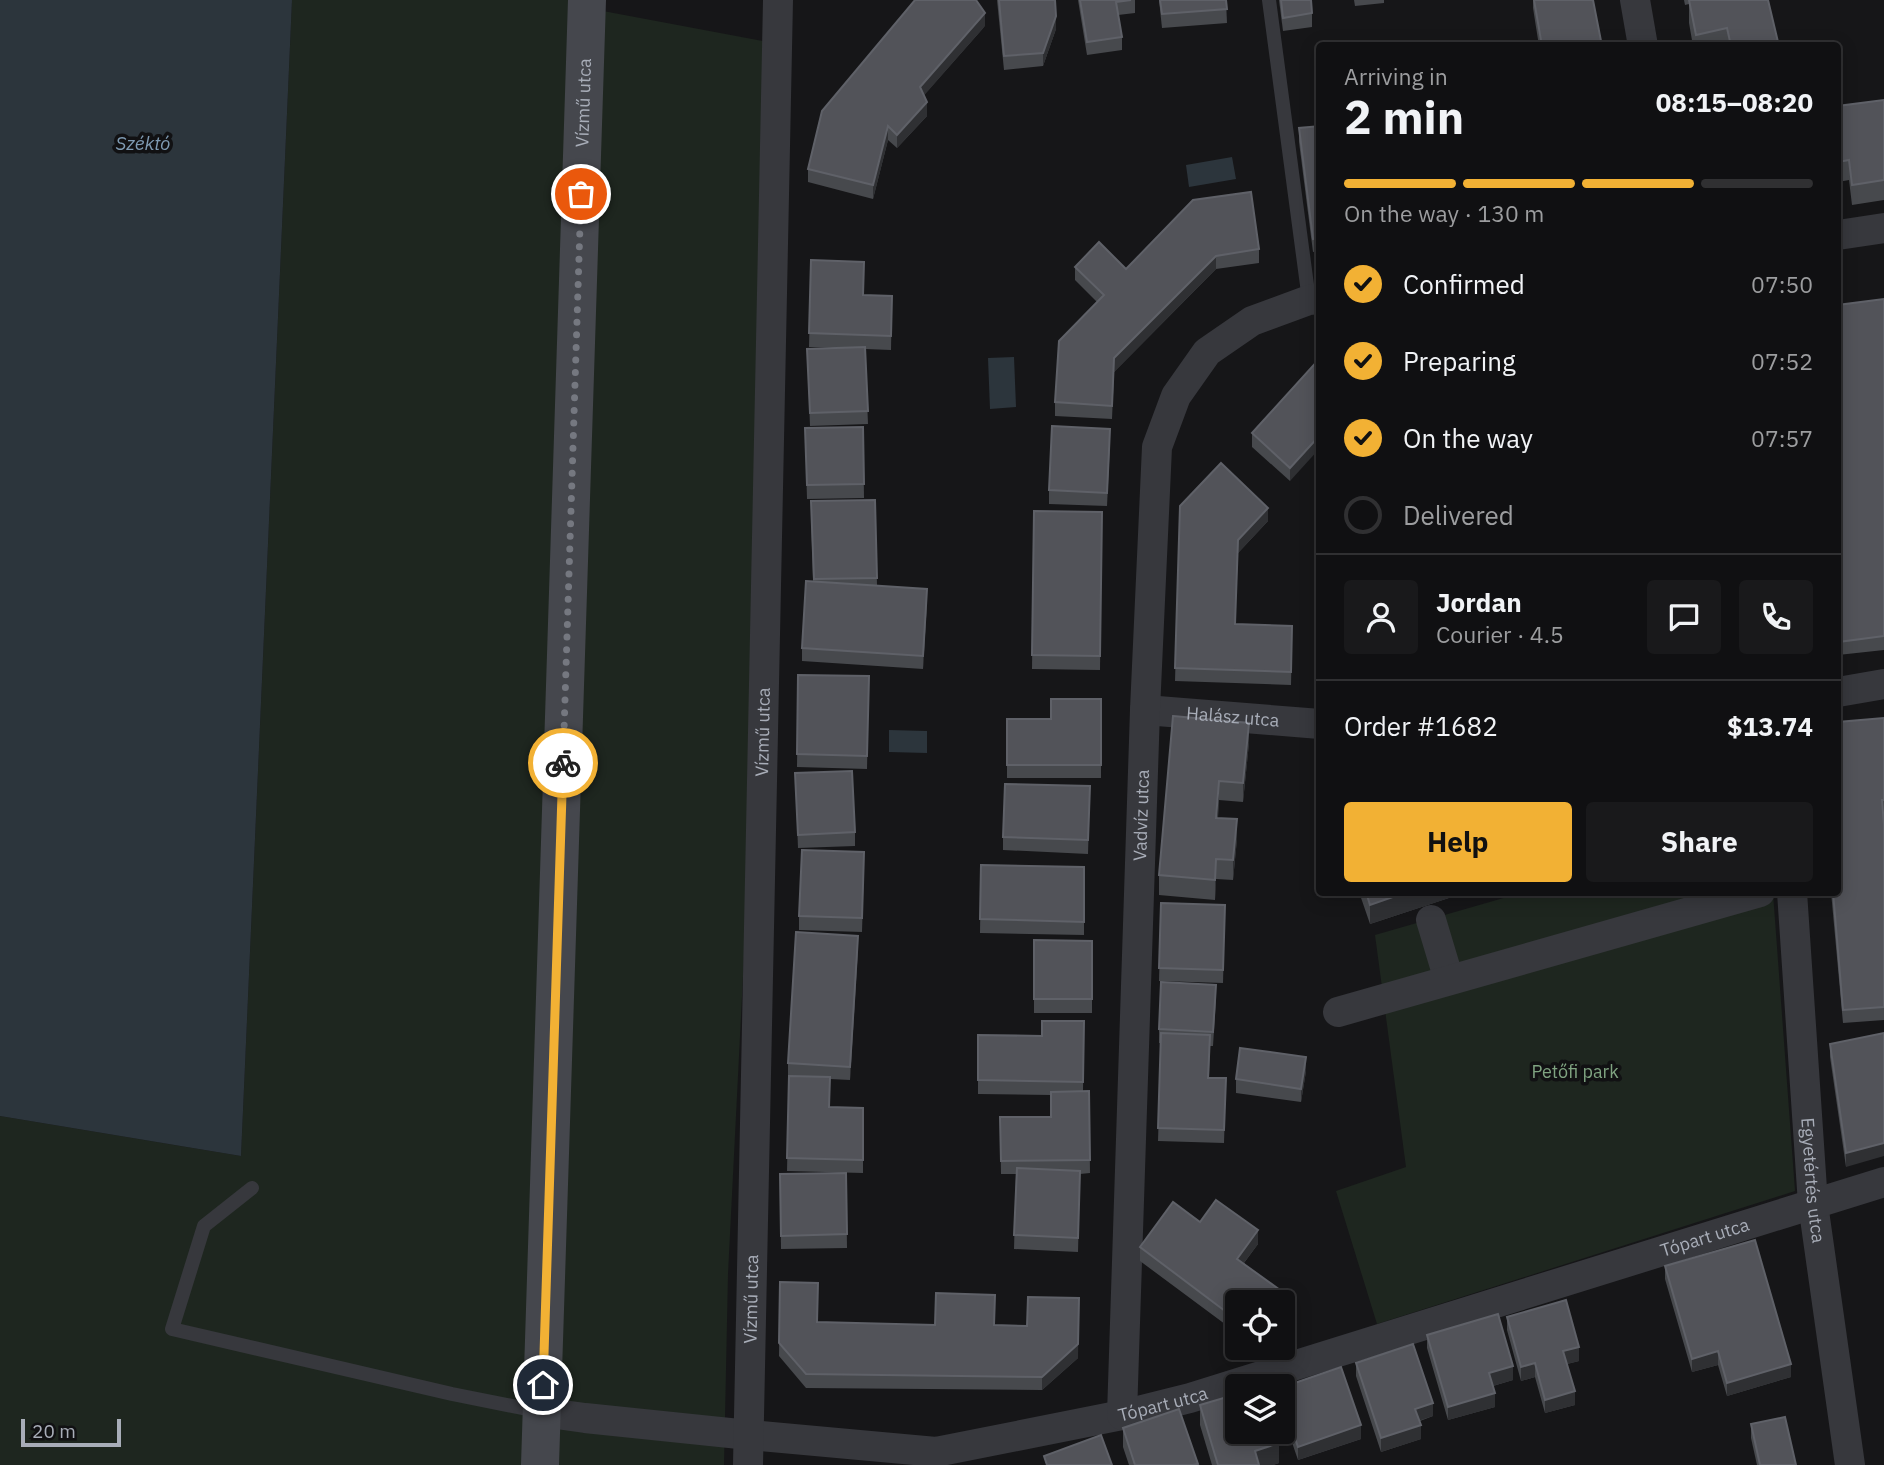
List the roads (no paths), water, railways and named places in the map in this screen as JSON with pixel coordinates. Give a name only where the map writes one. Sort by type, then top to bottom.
[{"type":"main road","name":"Vízmű utca","points":[[540,1465],[587,0]]},
{"type":"street","name":"Vízmű utca","points":[[748,1465],[778,0]]},
{"type":"street","points":[[1635,0],[1642,42]]},
{"type":"street","points":[[1841,235],[1884,228]]},
{"type":"street","name":"Vadvíz utca","points":[[1122,1415],[1157,447],[1177,396],[1207,352],[1252,321],[1314,300]]},
{"type":"street","points":[[1841,691],[1884,684]]},
{"type":"street","name":"Halász utca","points":[[1146,710],[1316,724]]},
{"type":"street","points":[[1338,1012],[1745,896]]},
{"type":"street","name":"Egyetértés utca","points":[[1792,896],[1813,1204],[1850,1465]]},
{"type":"street","points":[[1431,919],[1449,980]]},
{"type":"street","name":"Tópart utca","points":[[542,1412],[585,1419],[936,1452],[1122,1415],[1190,1398],[1884,1182]]},
{"type":"lane","points":[[1269,0],[1314,300]]},
{"type":"lane","points":[[252,1188],[204,1226],[172,1329],[438,1391],[542,1412]]},
{"type":"water","name":"Széktó","points":[[0,0],[292,0],[241,1156],[0,1116]]},
{"type":"water","points":[[1232,157],[1236,179],[1189,187],[1186,165]]},
{"type":"water","points":[[1014,357],[1016,407],[990,409],[988,358]]},
{"type":"water","points":[[889,730],[927,731],[927,753],[889,752]]},
{"type":"park label","name":"Petőfi park","points":[[1575,1072]]}]
